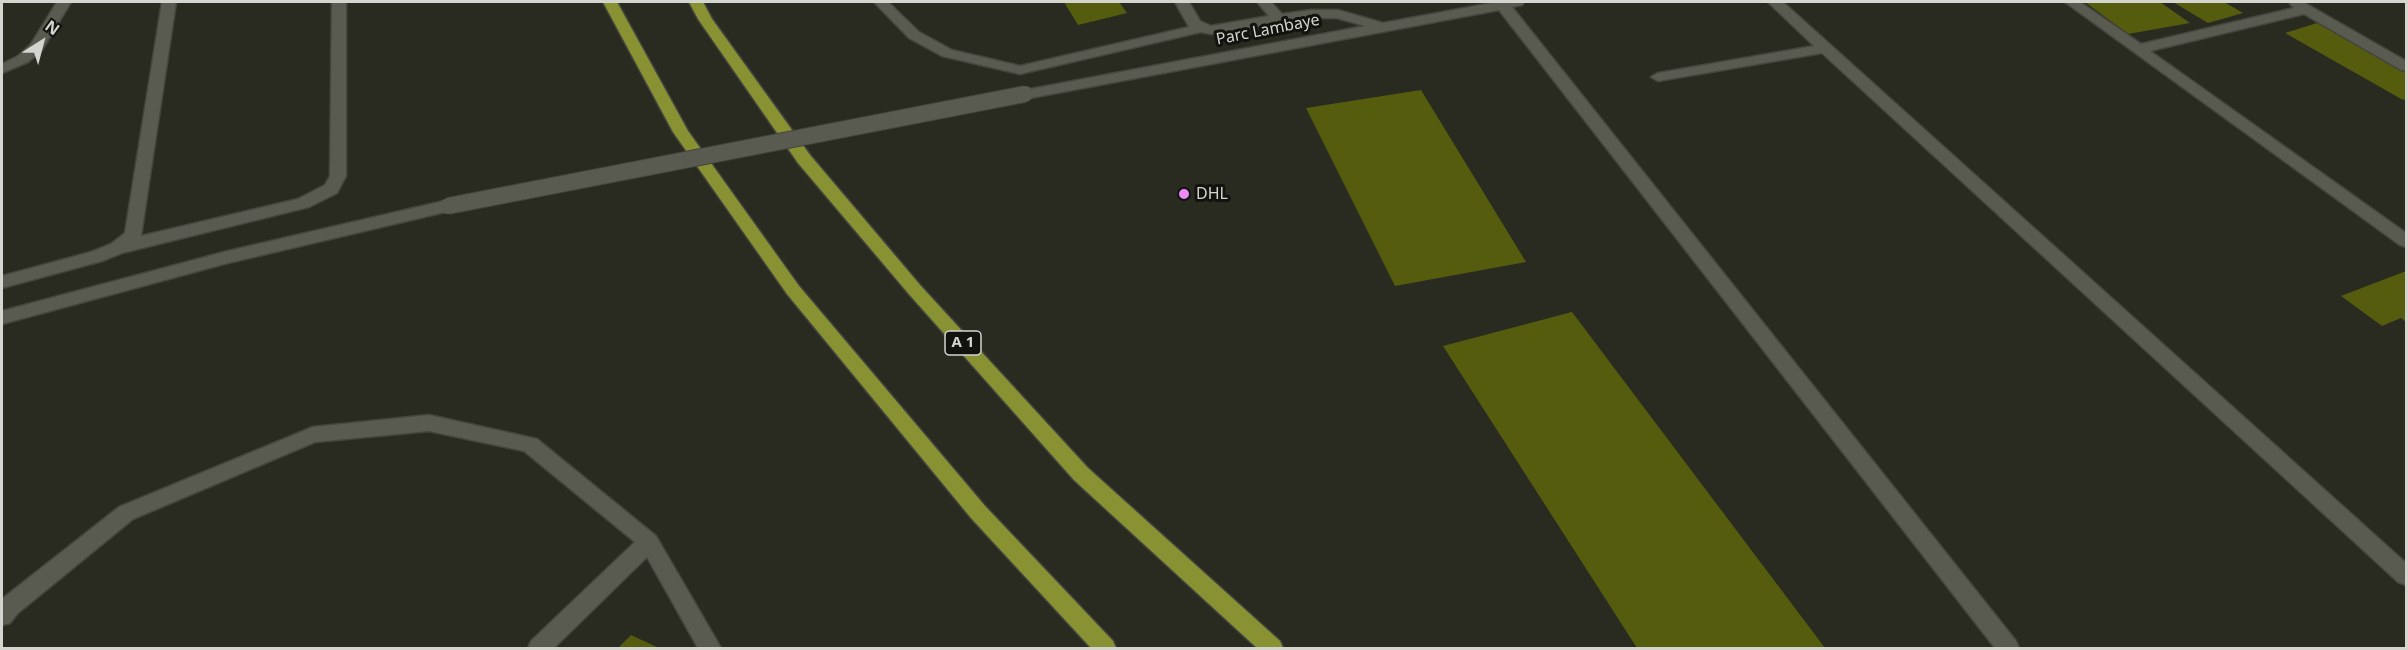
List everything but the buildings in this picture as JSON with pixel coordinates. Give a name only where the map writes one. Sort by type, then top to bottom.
[{"type":"highway","points":[[610,2],[681,132],[793,290],[978,512],[1105,648]]},
{"type":"highway","name":"A 1","points":[[696,2],[705,19],[804,159],[914,289],[1082,474],[1272,648]]},
{"type":"street","points":[[2,69],[23,59],[37,48],[64,2]]},
{"type":"street","points":[[117,248],[133,236],[136,225],[169,2]]},
{"type":"street","points":[[2,282],[96,257],[117,248],[303,202],[331,189],[338,176],[339,2]]},
{"type":"street","points":[[881,2],[914,35],[947,53],[1020,70],[1200,28]]},
{"type":"street","points":[[1182,2],[1194,24],[1210,30],[1324,13],[1383,27]]},
{"type":"street","points":[[1264,2],[1279,19]]},
{"type":"street","points":[[1775,2],[2406,576]]},
{"type":"street","points":[[2072,2],[2406,242]]},
{"type":"street","points":[[2292,2],[2406,67]]},
{"type":"street","points":[[1509,3],[2008,648]]},
{"type":"street","name":"Parc Lambaye","points":[[2,318],[228,257],[448,206],[1509,3]]},
{"type":"street","points":[[2139,49],[2306,9]]},
{"type":"street","points":[[1658,77],[1826,48]]},
{"type":"street","points":[[2,616],[10,606],[126,513],[314,435],[429,423],[530,444],[649,542],[710,648]]},
{"type":"street","points":[[539,648],[649,542]]},
{"type":"place","name":"DHL","points":[[1184,194]]}]
